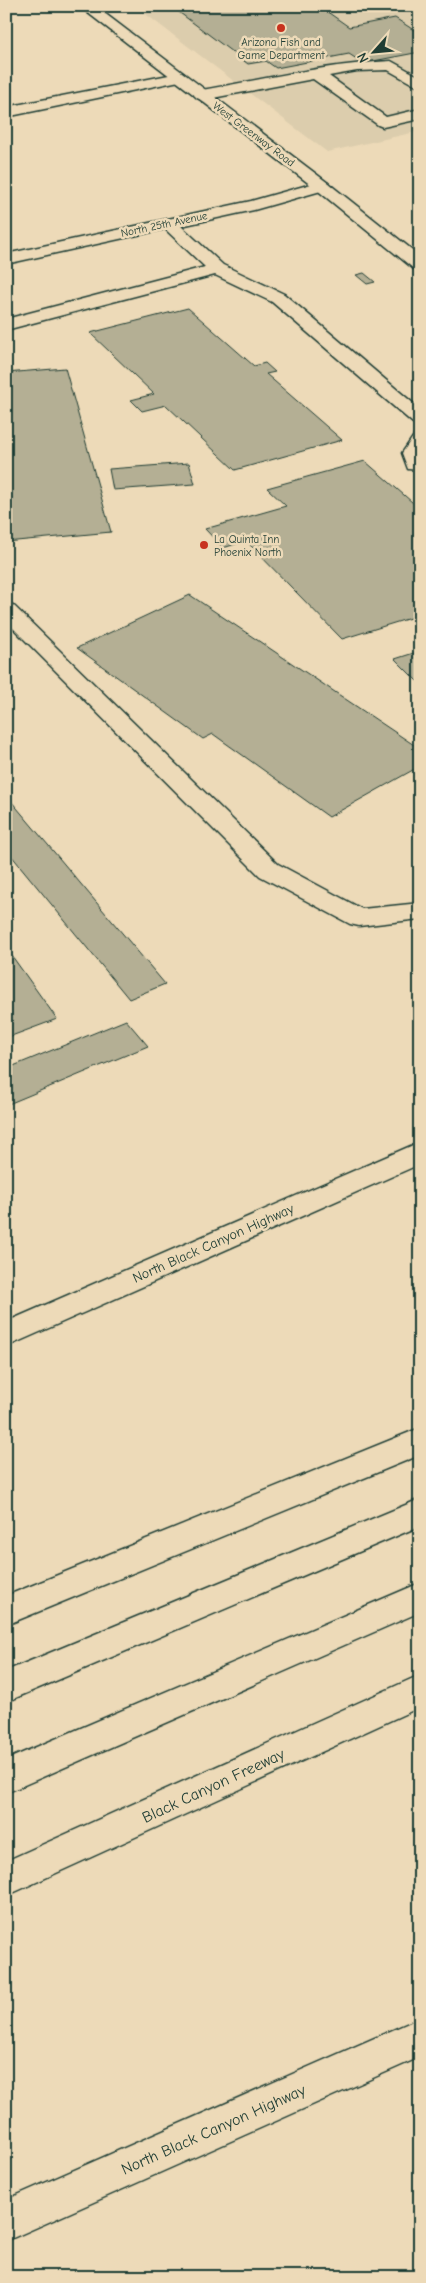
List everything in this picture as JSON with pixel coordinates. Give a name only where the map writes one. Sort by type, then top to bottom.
[{"type":"main road","name":"West Greenway Road","points":[[86,6],[322,186],[420,265]]},
{"type":"main road","points":[[202,95],[357,67],[391,65],[420,84]]},
{"type":"main road","points":[[316,74],[383,122],[420,114]]},
{"type":"main road","points":[[6,112],[179,77]]},
{"type":"main road","name":"North 25th Avenue","points":[[6,259],[254,205],[322,186]]},
{"type":"main road","points":[[168,223],[217,269],[278,298],[420,419]]},
{"type":"main road","points":[[6,326],[217,269]]},
{"type":"main road","points":[[415,465],[412,453],[420,441]]},
{"type":"main road","points":[[6,609],[269,870],[359,918],[420,910]]},
{"type":"main road","name":"North Black Canyon Highway","points":[[6,1335],[420,1152]]},
{"type":"main road","points":[[6,1611],[420,1441]]},
{"type":"main road","points":[[6,1687],[420,1512]]},
{"type":"main road","points":[[6,1776],[420,1597]]},
{"type":"main road","name":"Black Canyon Freeway","points":[[6,1879],[420,1690]]},
{"type":"main road","name":"North Black Canyon Highway","points":[[6,2221],[420,2037]]},
{"type":"shaded area","points":[[135,6],[420,6],[420,131],[327,152]]},
{"type":"building","points":[[192,6],[319,6],[349,27],[395,18],[420,34],[420,52],[363,63],[349,54],[276,68],[266,61],[248,64],[176,10]]},
{"type":"building","points":[[364,273],[375,282],[367,284],[356,275]]},
{"type":"building","points":[[188,308],[254,366],[265,363],[275,372],[266,374],[342,440],[235,470],[166,405],[142,411],[131,400],[154,394],[90,333]]},
{"type":"building","points":[[65,368],[111,532],[6,542],[6,373]]},
{"type":"building","points":[[365,461],[420,509],[420,615],[342,639],[246,541],[223,548],[205,529],[286,506],[267,488]]},
{"type":"building","points":[[189,463],[195,484],[113,490],[109,469]]},
{"type":"building","points":[[190,595],[420,749],[420,766],[329,817],[213,734],[203,739],[77,648]]},
{"type":"building","points":[[420,651],[420,681],[417,681],[395,659]]},
{"type":"building","points":[[6,795],[165,984],[129,999],[6,849]]},
{"type":"building","points":[[12,956],[57,1019],[6,1038],[6,958]]},
{"type":"building","points":[[126,1020],[148,1046],[6,1105],[6,1069]]},
{"type":"place","name":"Arizona Fish and Game Department","points":[[281,28]]},
{"type":"place","name":"La Quinta Inn Phoenix North","points":[[204,545]]}]
